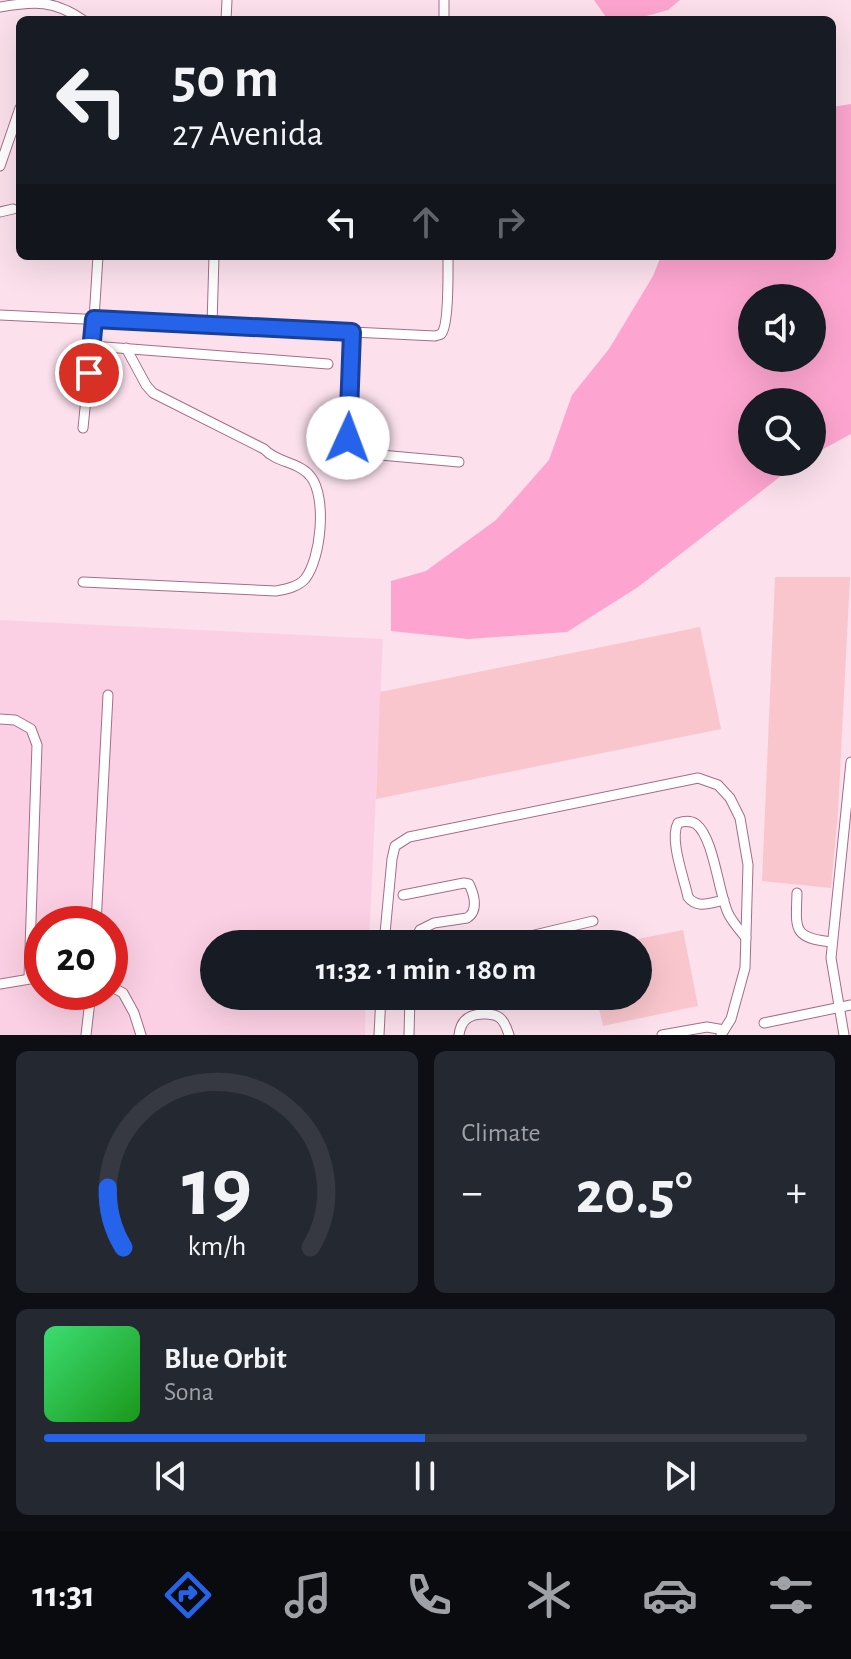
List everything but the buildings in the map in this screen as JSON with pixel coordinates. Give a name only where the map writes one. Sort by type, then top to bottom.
[{"type":"lane","points":[[0,7],[39,0],[69,8],[78,16]]},
{"type":"lane","points":[[0,166],[16,120]]},
{"type":"lane","points":[[0,212],[13,209]]},
{"type":"lane","points":[[83,428],[98,260]]},
{"type":"lane","points":[[212,325],[214,260]]},
{"type":"lane","points":[[0,315],[435,336],[444,330],[448,260]]},
{"type":"lane","points":[[352,332],[350,445],[356,452],[459,462]]},
{"type":"lane","points":[[92,346],[328,364]]},
{"type":"lane","points":[[83,582],[276,591],[302,582],[312,567],[319,538],[319,492],[309,473],[153,393],[126,348]]},
{"type":"lane","points":[[97,906],[108,695]]},
{"type":"lane","points":[[0,719],[15,720],[31,729],[37,745],[31,906]]},
{"type":"lane","points":[[844,1035],[846,1006],[831,958],[851,762]]},
{"type":"lane","points":[[385,930],[395,846],[409,837],[698,778],[718,785],[730,798],[740,818],[748,865],[745,968],[731,1019],[723,1032],[707,1027],[662,1035]]},
{"type":"lane","points":[[724,900],[699,905],[688,897],[676,845],[674,830],[678,823],[695,823],[703,833],[711,853],[729,917],[746,938]]},
{"type":"lane","points":[[403,895],[469,884],[474,910],[472,915],[434,923],[420,930]]},
{"type":"lane","points":[[797,893],[797,927],[801,933],[816,940],[832,942]]},
{"type":"lane","points":[[555,930],[593,921]]},
{"type":"lane","points":[[0,984],[24,979]]},
{"type":"lane","points":[[128,1002],[141,1035]]},
{"type":"lane","points":[[764,1023],[846,1006]]},
{"type":"lane","points":[[86,1035],[89,1010]]},
{"type":"lane","points":[[379,1035],[380,1010]]},
{"type":"lane","points":[[409,1035],[410,1010]]},
{"type":"lane","points":[[459,1035],[461,1026],[470,1015],[481,1014],[501,1018],[509,1035]]},
{"type":"shaded area","points":[[594,0],[680,0],[668,10],[646,16],[605,16]]},
{"type":"shaded area","points":[[851,104],[851,434],[826,447],[826,388],[738,388],[738,476],[781,476],[638,587],[567,632],[468,639],[391,631],[391,581],[426,571],[496,520],[549,460],[572,395],[609,349],[659,260],[836,260],[836,106]]},
{"type":"shaded area","points":[[0,620],[383,639],[370,930],[200,930],[200,1010],[366,1010],[365,1035],[0,1035]]},
{"type":"route","points":[[89,373],[94,319],[352,332],[348,438]]}]
